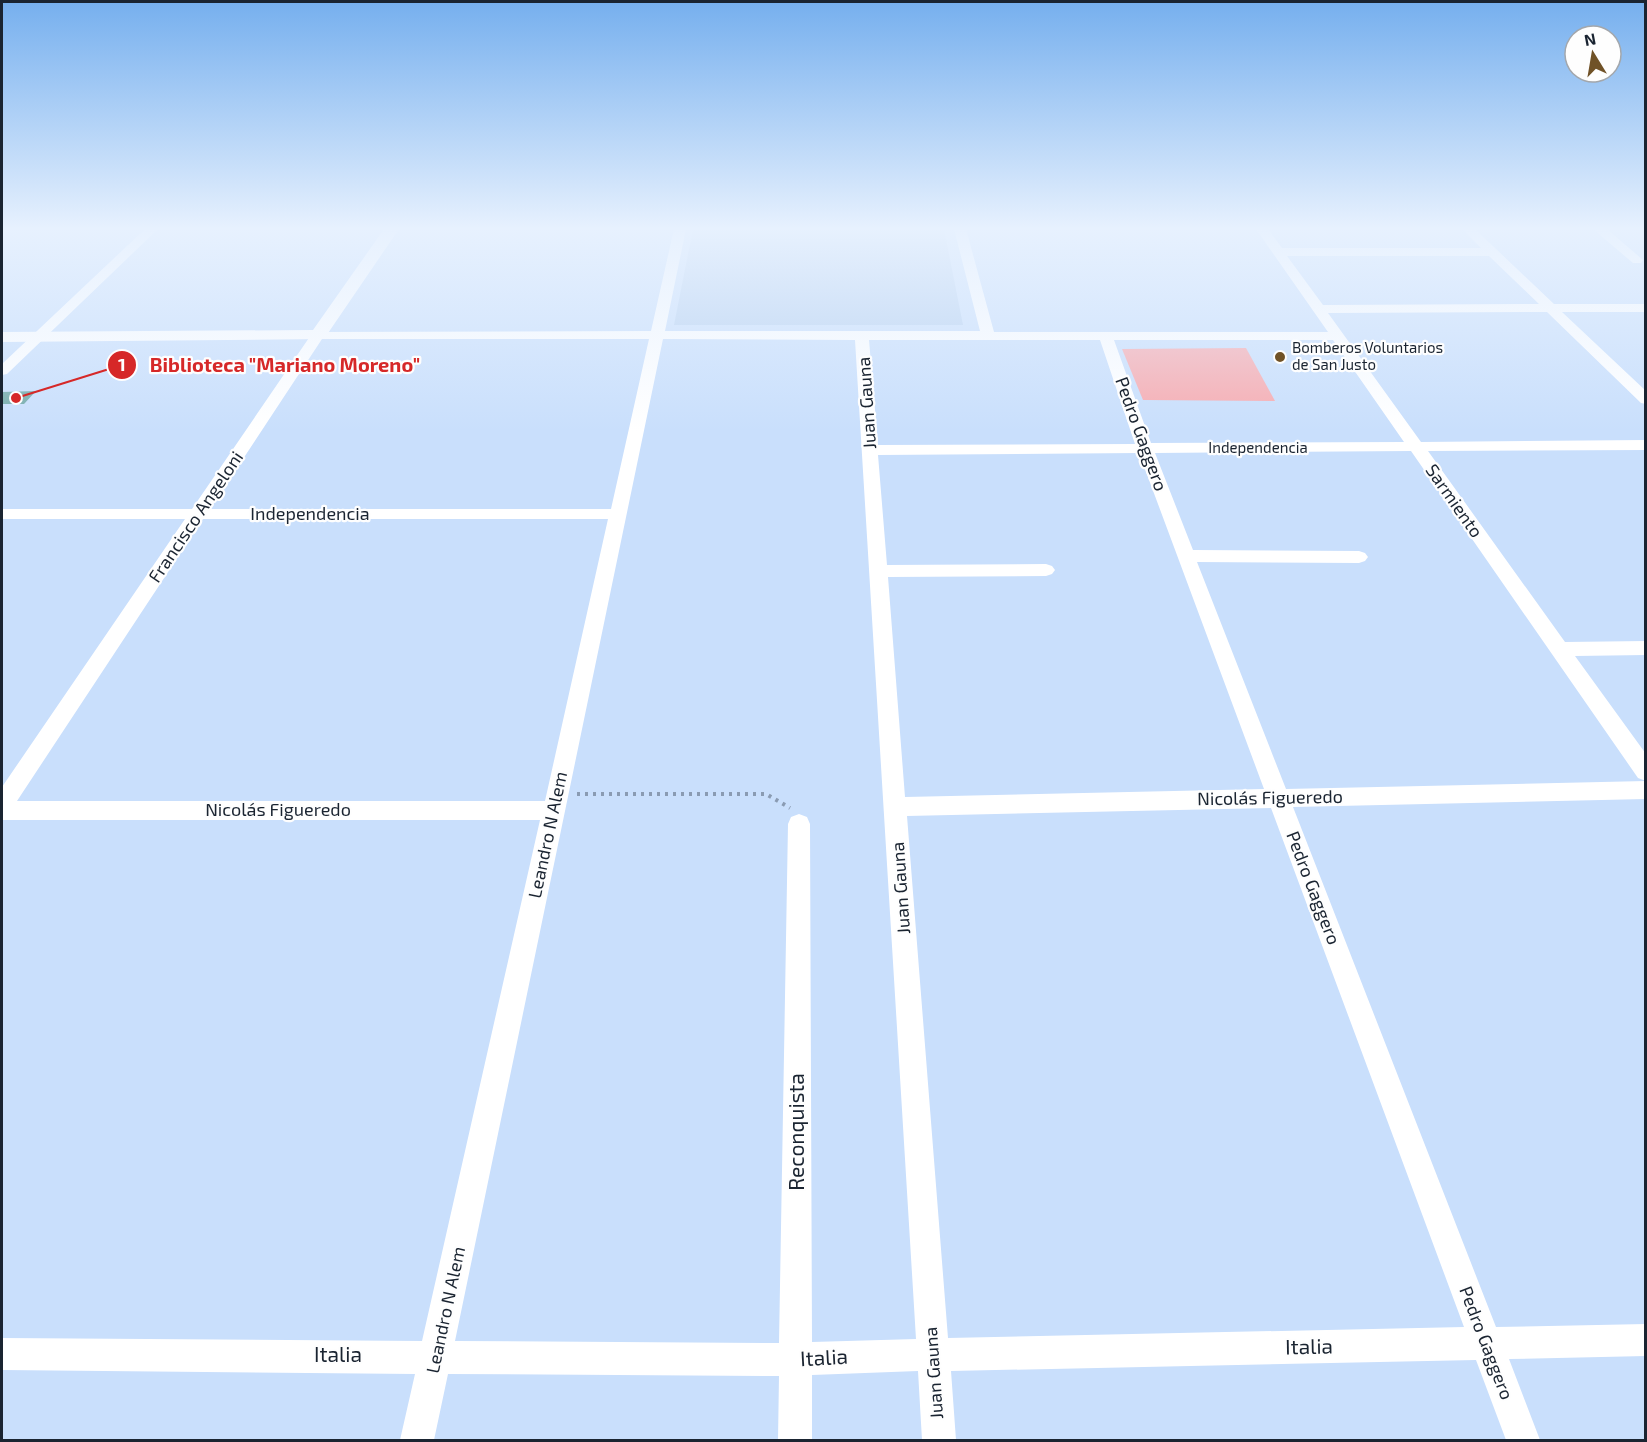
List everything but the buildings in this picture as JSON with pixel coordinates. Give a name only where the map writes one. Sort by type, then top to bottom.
[{"type":"main road","name":"Francisco Angeloni","points":[[318,335],[345,296]]},
{"type":"main road","points":[[2,337],[318,335]]},
{"type":"street","points":[[2,371],[81,296]]},
{"type":"street","name":"Leandro N Alem","points":[[417,1440],[666,296]]},
{"type":"street","points":[[978,296],[988,335]]},
{"type":"street","name":"Sarmiento","points":[[1310,296],[1646,772]]},
{"type":"street","points":[[1538,296],[1646,400]]},
{"type":"street","points":[[1319,309],[1646,308]]},
{"type":"street","points":[[318,335],[1337,336]]},
{"type":"street","name":"Francisco Angeloni","points":[[2,805],[318,335]]},
{"type":"street","name":"Juan Gauna","points":[[862,335],[939,1440]]},
{"type":"street","name":"Pedro Gaggero","points":[[1105,335],[1145,448],[1523,1440]]},
{"type":"street","name":"Independencia","points":[[870,450],[1646,445]]},
{"type":"street","name":"Independencia","points":[[2,514],[618,514]]},
{"type":"street","points":[[1187,556],[1359,556]]},
{"type":"street","points":[[879,571],[1046,570]]},
{"type":"street","points":[[1558,649],[1646,648]]},
{"type":"street","name":"Nicolás Figueredo","points":[[895,807],[1646,790]]},
{"type":"street","name":"Nicolás Figueredo","points":[[2,811],[556,802]]},
{"type":"street","name":"Reconquista","points":[[795,1440],[799,824]]},
{"type":"street","name":"Italia","points":[[2,1354],[796,1360],[1646,1340]]},
{"type":"path","points":[[556,802],[766,794],[789,805],[799,824]]},
{"type":"shaded area","points":[[680,296],[957,296],[963,325],[674,325]]},
{"type":"shaded area","points":[[1246,348],[1275,401],[1143,400],[1122,349]]},
{"type":"place","name":"Bomberos Voluntarios de San Justo","points":[[1280,357]]},
{"type":"place","name":"Biblioteca \"Mariano Moreno\"","points":[[16,398]]}]
